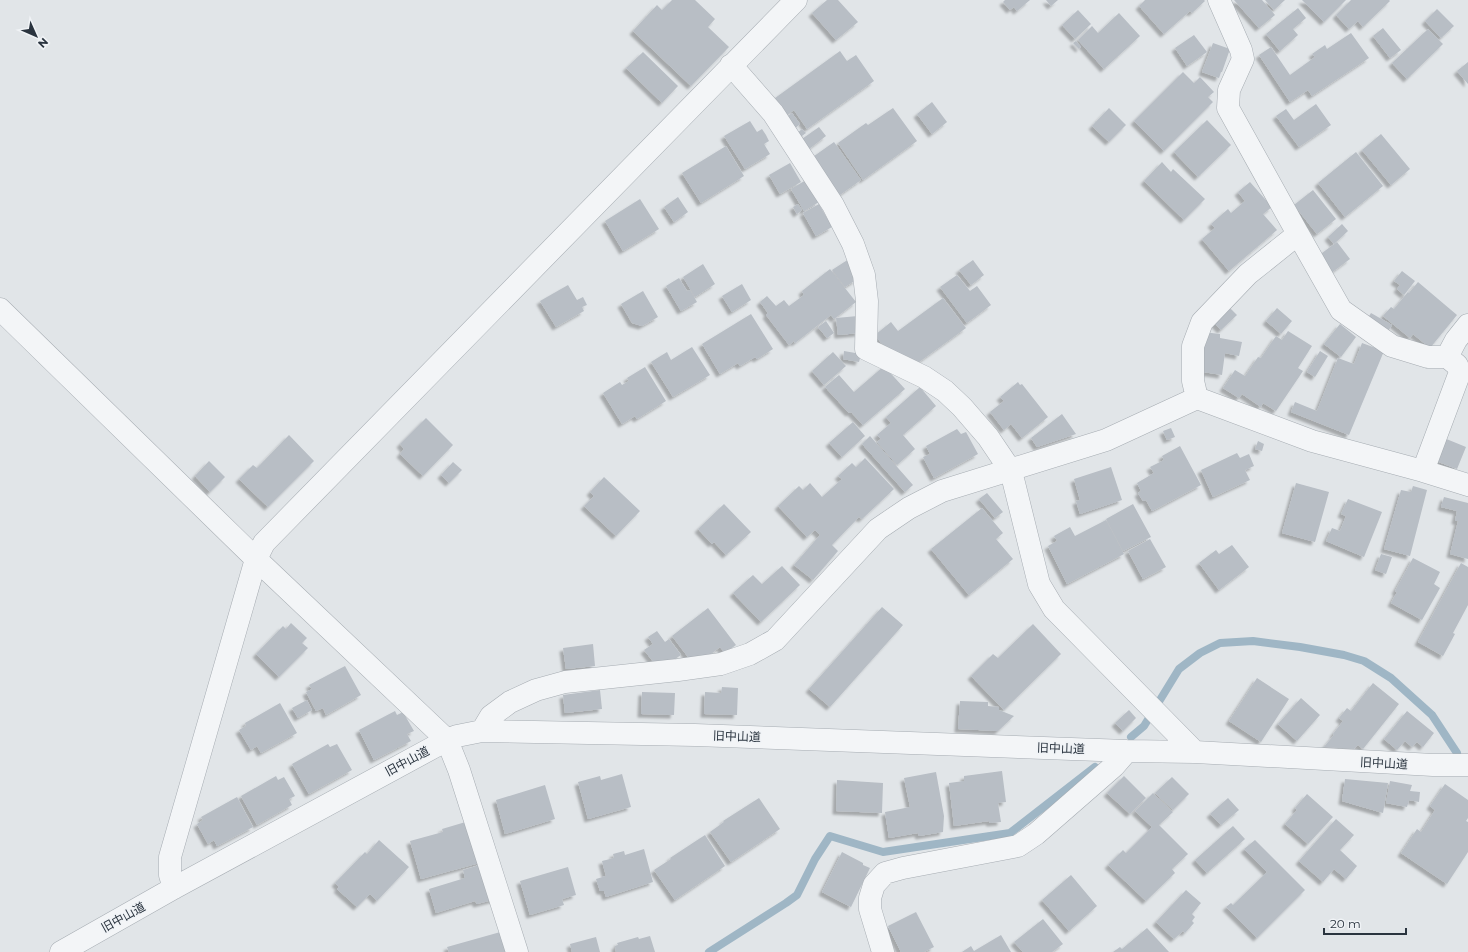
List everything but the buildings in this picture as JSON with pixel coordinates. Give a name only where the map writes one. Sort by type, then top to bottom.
[{"type":"street","points":[[174,888],[170,875],[170,857],[256,559],[264,543],[796,0]]},
{"type":"street","points":[[1220,0],[1241,50],[1243,59],[1229,90],[1228,108],[1341,310],[1392,346],[1428,357],[1447,357],[1457,365],[1460,372],[1424,471]]},
{"type":"street","points":[[731,66],[773,113],[833,206],[853,244],[864,275],[867,301],[866,349],[924,377],[944,391],[962,407],[978,425],[1012,471],[1039,584],[1054,609],[1195,752]]},
{"type":"street","points":[[1197,398],[1193,382],[1192,346],[1202,322],[1248,274],[1298,234]]},
{"type":"street","points":[[0,309],[256,559],[447,740],[459,770],[517,952]]},
{"type":"street","points":[[1447,357],[1456,340],[1468,325]]},
{"type":"street","points":[[482,732],[491,716],[510,702],[536,690],[565,682],[721,664],[750,654],[775,640],[878,529],[909,508],[942,491],[1012,471],[1106,440],[1197,398],[1312,441],[1424,471],[1468,485]]},
{"type":"street","name":"旧中山道","points":[[61,952],[174,888],[447,740],[457,736],[482,732],[695,735],[1127,751],[1195,752],[1432,765],[1468,765]]},
{"type":"street","points":[[883,952],[870,909],[870,898],[874,885],[885,873],[903,868],[1018,846],[1036,834],[1109,771],[1127,751]]},
{"type":"waterway","points":[[1131,737],[1144,726],[1179,669],[1200,653],[1220,643],[1253,641],[1300,647],[1344,655],[1364,661],[1391,678],[1432,715],[1457,753]]},
{"type":"waterway","points":[[709,952],[797,895],[815,859],[830,836],[883,852],[1010,833],[1095,767]]}]
